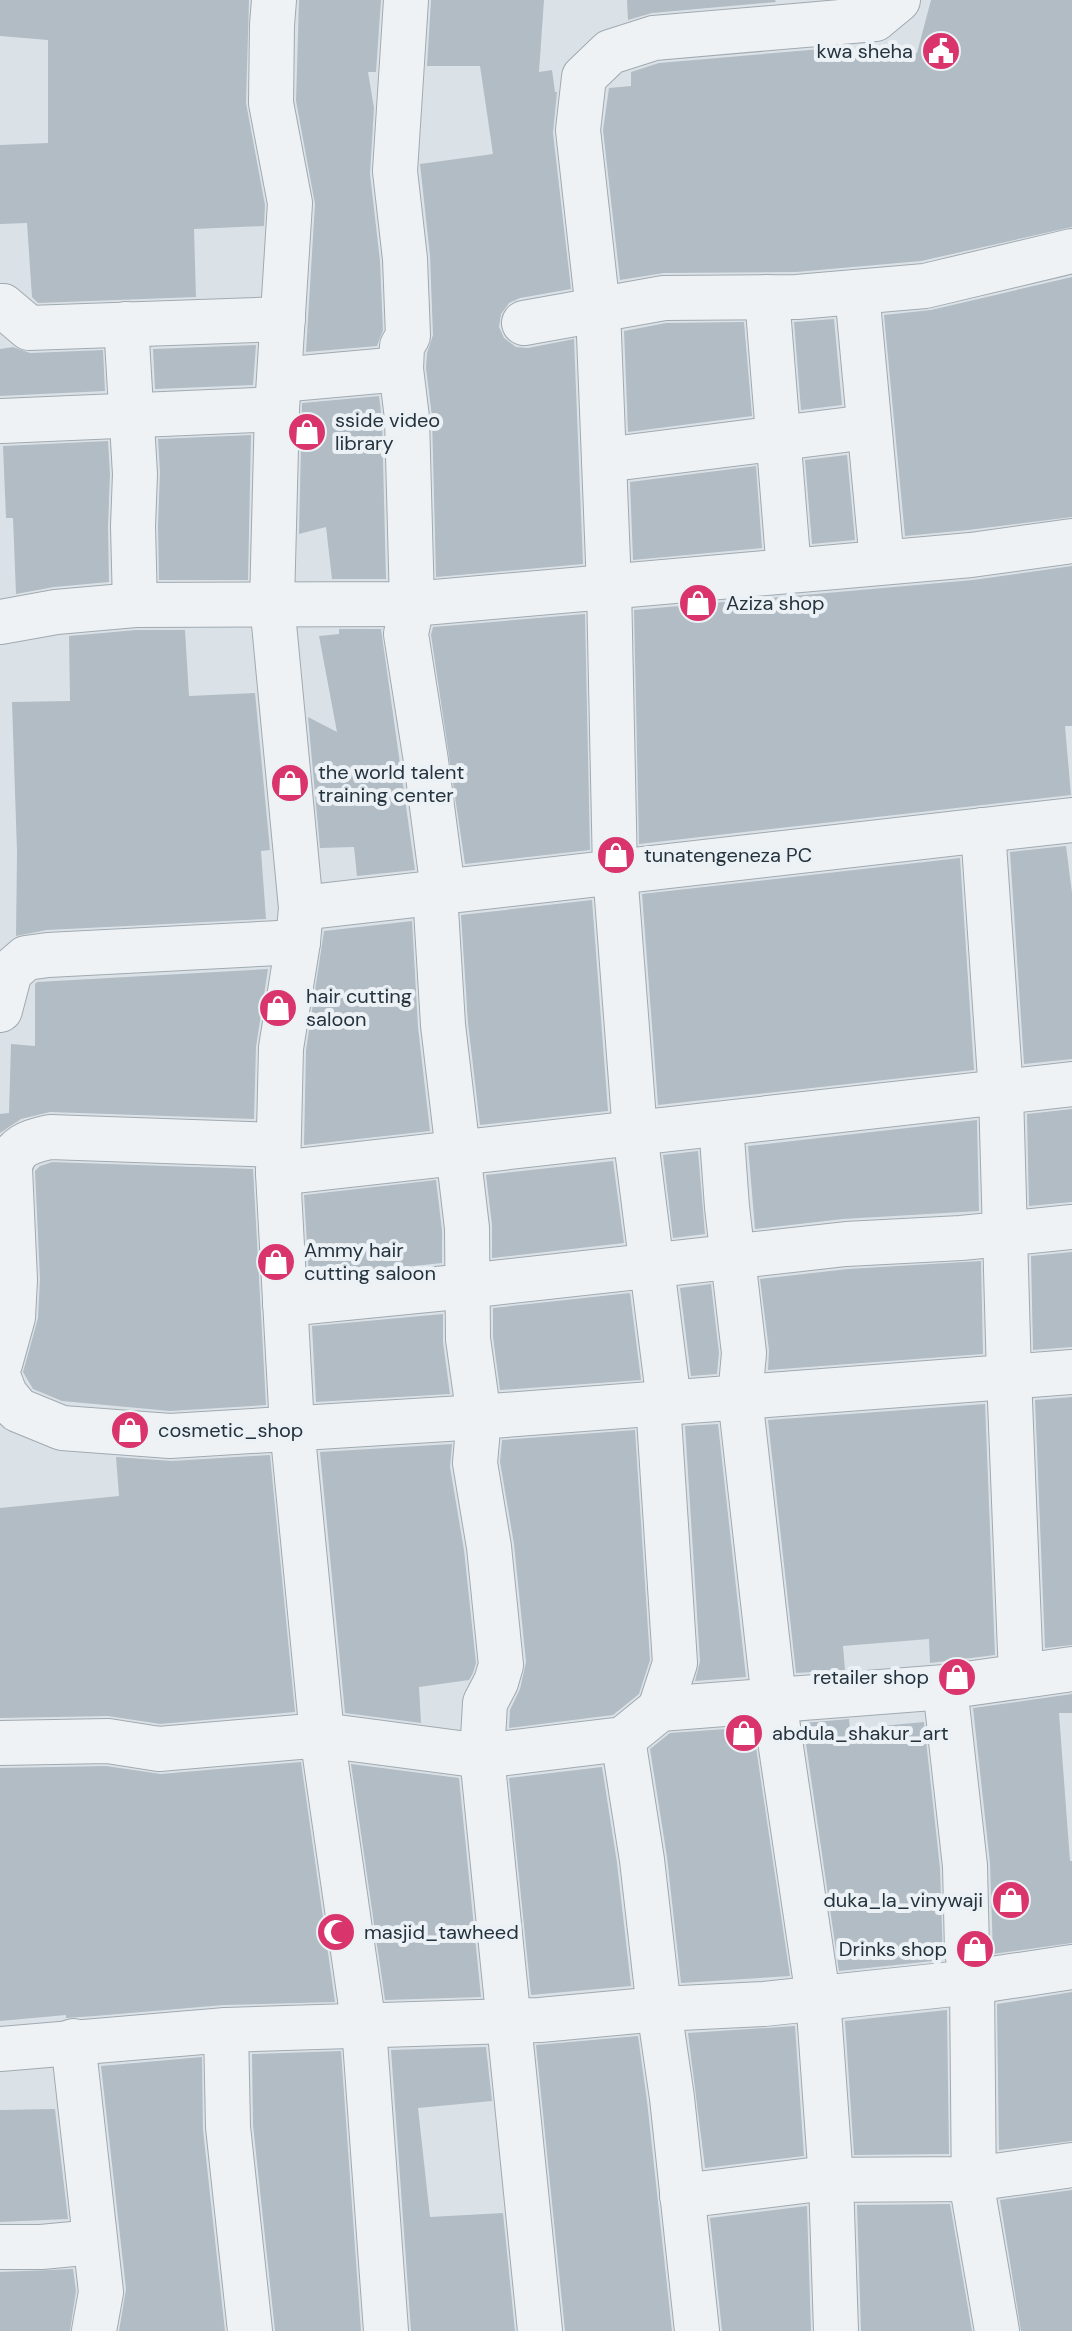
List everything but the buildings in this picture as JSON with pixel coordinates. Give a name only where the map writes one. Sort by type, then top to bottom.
[{"type":"street","points":[[274,0],[271,103],[290,203],[278,394],[272,603],[299,925],[281,1048],[278,1159],[292,1427],[322,1735],[364,2027],[386,2331]]},
{"type":"street","points":[[406,0],[395,171],[405,259],[408,336],[402,346],[401,369],[407,418],[412,604],[406,634],[441,875],[435,893],[443,1025],[467,1228],[468,1339],[479,1417],[475,1463],[489,1547],[501,1665],[485,1703],[482,1756],[540,2331]]},
{"type":"street","points":[[0,1743],[108,1741],[159,1749],[322,1735],[482,1756],[623,1739],[660,1709],[675,1663],[663,1403],[652,1265],[635,1133],[615,872],[609,587],[598,310],[578,130],[584,77],[610,52],[654,38],[875,19],[898,0]]},
{"type":"street","points":[[524,323],[664,298],[767,297],[925,286],[1072,251]]},
{"type":"street","points":[[857,292],[882,562]]},
{"type":"street","points":[[767,297],[789,571]]},
{"type":"street","points":[[0,306],[29,328],[283,319]]},
{"type":"street","points":[[126,324],[135,474],[135,605]]},
{"type":"street","points":[[2,421],[132,415],[278,394],[401,369]]},
{"type":"street","points":[[604,460],[868,427]]},
{"type":"street","points":[[0,622],[56,612],[135,605],[412,604],[971,555],[1072,541]]},
{"type":"street","points":[[0,1010],[10,972],[26,958],[299,925],[435,893],[1072,820]]},
{"type":"street","points":[[983,830],[1001,1093],[1021,1676]]},
{"type":"street","points":[[0,1364],[13,1317],[15,1280],[5,1170],[20,1147],[30,1141],[50,1137],[278,1159],[458,1153],[1072,1084]]},
{"type":"street","points":[[721,1124],[744,1353],[740,1397],[774,1700],[818,1997],[831,2180],[836,2331]]},
{"type":"street","points":[[285,1304],[732,1255],[1072,1227]]},
{"type":"street","points":[[0,1381],[5,1394],[18,1410],[62,1428],[170,1436],[479,1417],[1072,1372]]},
{"type":"street","points":[[660,1709],[945,1687],[1072,1669]]},
{"type":"street","points":[[945,1687],[965,1866],[967,1951],[972,1982],[974,2198],[997,2331]]},
{"type":"street","points":[[623,1739],[642,1860],[672,2098],[697,2331]]},
{"type":"street","points":[[0,2049],[226,2030],[540,2020],[659,2009],[764,2004],[972,1982],[1072,1967]]},
{"type":"street","points":[[226,2030],[228,2127],[250,2331]]},
{"type":"street","points":[[73,2041],[101,2292],[94,2331]]},
{"type":"street","points":[[682,2196],[811,2180],[973,2179],[1072,2165]]},
{"type":"street","points":[[0,2247],[95,2242]]},
{"type":"place","name":"kwa sheha","points":[[941,51]]},
{"type":"place","name":"sside video library","points":[[307,432]]},
{"type":"place","name":"Aziza shop","points":[[698,603]]},
{"type":"place","name":"the world talent training center","points":[[290,783]]},
{"type":"place","name":"tunatengeneza PC","points":[[616,855]]},
{"type":"place","name":"hair cutting saloon","points":[[278,1008]]},
{"type":"place","name":"Ammy hair cutting saloon","points":[[276,1262]]},
{"type":"place","name":"cosmetic_shop","points":[[130,1430]]},
{"type":"place","name":"retailer shop","points":[[957,1677]]},
{"type":"place","name":"abdula_shakur_art","points":[[744,1733]]},
{"type":"place","name":"duka_la_vinywaji","points":[[1011,1900]]},
{"type":"place","name":"masjid_tawheed","points":[[336,1932]]},
{"type":"place","name":"Drinks shop","points":[[975,1949]]}]
